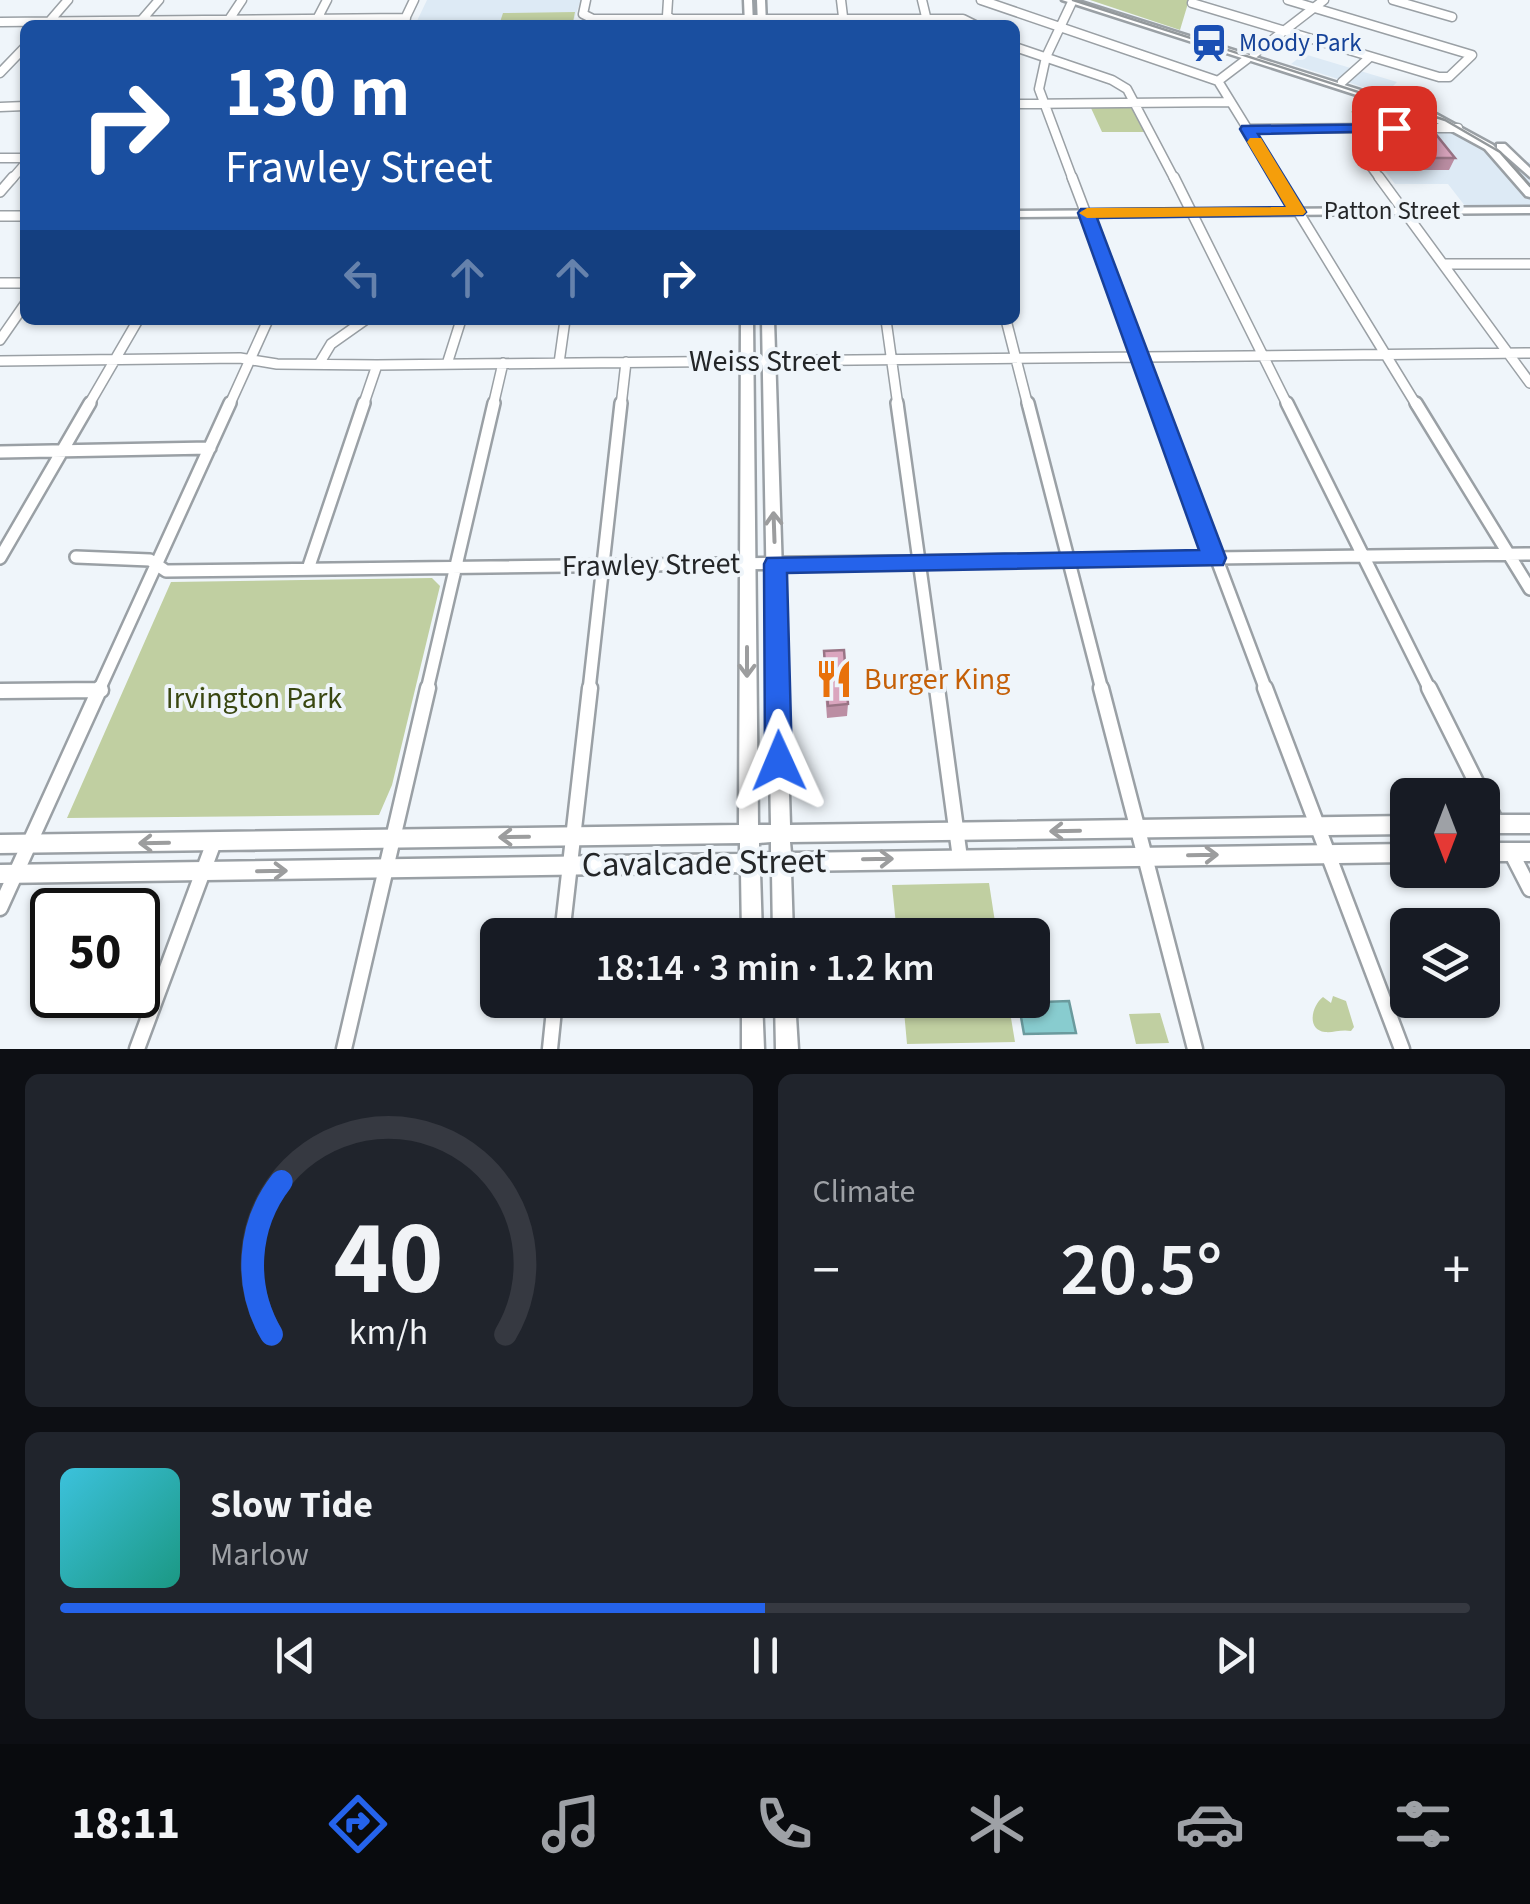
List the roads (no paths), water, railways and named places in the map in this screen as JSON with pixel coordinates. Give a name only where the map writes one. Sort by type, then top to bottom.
[{"type":"main road","points":[[1074,1],[1458,128],[1496,153],[1530,194]]},
{"type":"main road","points":[[1250,57],[1342,82],[1466,124],[1510,153],[1530,174]]},
{"type":"main road","name":"Patton Street","points":[[1020,214],[1530,210]]},
{"type":"main road","points":[[746,325],[752,918]]},
{"type":"main road","points":[[768,325],[783,918]]},
{"type":"main road","points":[[747,452],[772,452]]},
{"type":"main road","points":[[747,701],[778,701]]},
{"type":"main road","points":[[1500,824],[1530,824]]},
{"type":"main road","name":"Cavalcade Street","points":[[0,844],[1390,826]]},
{"type":"main road","name":"Cavalcade Street","points":[[8,874],[1390,853]]},
{"type":"main road","points":[[752,1018],[752,1049]]},
{"type":"main road","points":[[786,1018],[787,1049]]},
{"type":"street","points":[[51,20],[68,0]]},
{"type":"street","points":[[143,20],[160,0]]},
{"type":"street","points":[[586,0],[583,14],[593,19],[620,20]]},
{"type":"street","points":[[980,0],[1218,81],[1530,589]]},
{"type":"street","points":[[1192,3],[1429,74],[1449,77],[1472,56],[1288,0]]},
{"type":"street","points":[[1218,81],[1324,0]]},
{"type":"street","points":[[1393,0],[1452,16]]},
{"type":"street","points":[[1074,1],[1059,26],[1038,82],[1044,104],[1402,1049]]},
{"type":"street","points":[[0,32],[5,22]]},
{"type":"street","points":[[1020,48],[1112,80],[1127,89],[1138,103],[1364,556],[1468,778]]},
{"type":"street","points":[[0,73],[20,52]]},
{"type":"street","points":[[1342,82],[1370,57]]},
{"type":"street","points":[[0,62],[20,62]]},
{"type":"street","points":[[1020,104],[1230,102]]},
{"type":"street","points":[[1248,129],[1394,128]]},
{"type":"street","points":[[1412,128],[1458,128]]},
{"type":"street","points":[[1360,152],[1530,383]]},
{"type":"street","points":[[0,192],[20,167]]},
{"type":"street","points":[[1444,264],[1530,264]]},
{"type":"street","points":[[0,340],[20,311]]},
{"type":"street","points":[[0,558],[135,325]]},
{"type":"street","points":[[0,908],[8,874],[30,844],[266,325]]},
{"type":"street","points":[[319,364],[331,344],[358,325]]},
{"type":"street","points":[[447,364],[459,325]]},
{"type":"street","points":[[559,363],[564,325]]},
{"type":"street","points":[[887,325],[960,858]]},
{"type":"street","points":[[1007,325],[1195,1049]]},
{"type":"street","name":"Weiss Street","points":[[0,362],[251,360],[377,365],[1530,353]]},
{"type":"street","points":[[564,918],[626,362]]},
{"type":"street","points":[[344,1049],[503,363]]},
{"type":"street","points":[[308,570],[377,365]]},
{"type":"street","points":[[0,452],[210,448]]},
{"type":"street","name":"Frawley Street","points":[[76,557],[150,560],[166,572],[1530,554]]},
{"type":"street","points":[[0,691],[100,690]]},
{"type":"street","points":[[137,1049],[214,842]]},
{"type":"street","points":[[1521,852],[1530,889]]},
{"type":"street","points":[[550,1049],[553,1018]]},
{"type":"water","points":[[1069,1001],[1076,1033],[1024,1034],[1021,1018],[1050,1018],[1050,1002]]},
{"type":"tram line","points":[[1073,0],[1445,120],[1500,152],[1530,186]]},
{"type":"place","name":"Moody Park","points":[[1209,43]]},
{"type":"place","name":"Burger King","points":[[834,679]]},
{"type":"park label","name":"Irvington Park","points":[[254,698]]}]
